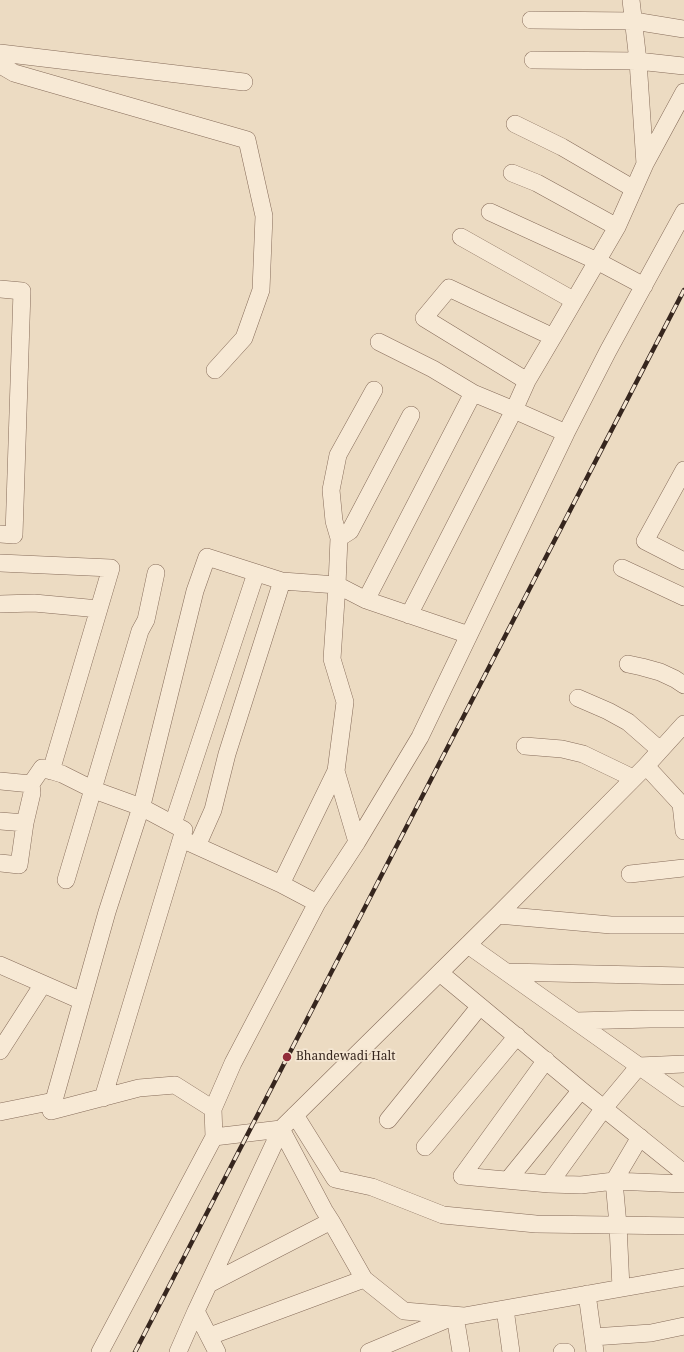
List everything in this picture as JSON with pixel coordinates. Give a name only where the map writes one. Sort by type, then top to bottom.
[{"type":"street","points":[[631,0],[638,61],[645,164]]},
{"type":"street","points":[[531,20],[634,21],[684,29]]},
{"type":"street","points":[[0,53],[244,82]]},
{"type":"street","points":[[533,60],[638,61],[684,66]]},
{"type":"street","points":[[0,65],[14,73],[247,140],[264,216],[261,290],[244,338],[215,370]]},
{"type":"street","points":[[409,615],[514,410],[527,381],[617,227],[645,164],[684,92]]},
{"type":"street","points":[[515,124],[562,147],[634,189]]},
{"type":"street","points":[[512,173],[537,183],[617,227]]},
{"type":"street","points":[[490,212],[597,261],[644,286]]},
{"type":"street","points":[[100,1352],[214,1137],[212,1109],[233,1063],[317,903],[357,842],[420,738],[566,433],[608,351],[684,212]]},
{"type":"street","points":[[461,238],[574,300]]},
{"type":"street","points":[[527,381],[424,318],[449,288],[553,337]]},
{"type":"street","points":[[0,289],[22,291],[14,535],[0,534]]},
{"type":"street","points":[[379,342],[433,369],[473,393],[566,433]]},
{"type":"street","points":[[281,884],[336,771],[345,702],[332,659],[339,538],[334,521],[331,490],[338,455],[374,390]]},
{"type":"street","points":[[366,600],[473,393]]},
{"type":"street","points":[[339,538],[350,531],[411,415]]},
{"type":"street","points":[[684,470],[646,541],[684,561]]},
{"type":"street","points":[[212,1109],[175,1085],[139,1088],[51,1111],[107,912],[141,807],[195,591],[207,557],[282,581],[337,586],[366,600],[469,635]]},
{"type":"street","points":[[0,563],[111,568],[51,771]]},
{"type":"street","points":[[622,568],[684,597]]},
{"type":"street","points":[[103,1098],[184,836],[256,573]]},
{"type":"street","points":[[66,880],[94,790],[140,631],[146,620],[156,574]]},
{"type":"street","points":[[184,836],[213,810],[227,754],[282,581]]},
{"type":"street","points":[[0,604],[34,603],[99,609]]},
{"type":"street","points":[[628,664],[660,672],[684,685]]},
{"type":"street","points":[[578,698],[608,710],[628,722],[660,750]]},
{"type":"street","points":[[181,1349],[196,1311],[281,1129],[498,915],[646,766],[684,724]]},
{"type":"street","points":[[525,746],[562,749],[583,754],[633,778]]},
{"type":"street","points":[[646,766],[680,798],[684,831]]},
{"type":"street","points":[[0,863],[19,865],[25,823],[32,793],[31,784],[42,768],[62,774],[94,790],[141,807],[184,836],[317,903]]},
{"type":"street","points":[[336,771],[357,842]]},
{"type":"street","points":[[0,781],[31,784]]},
{"type":"street","points":[[0,821],[25,823]]},
{"type":"street","points":[[630,874],[684,868]]},
{"type":"street","points":[[498,915],[610,925],[684,925]]},
{"type":"street","points":[[468,945],[684,1098]]},
{"type":"street","points":[[0,965],[82,1001]]},
{"type":"street","points":[[506,972],[684,976]]},
{"type":"street","points":[[440,973],[684,1173]]},
{"type":"street","points":[[0,1051],[43,984]]},
{"type":"street","points":[[388,1120],[480,1006]]},
{"type":"street","points":[[576,1021],[684,1019]]},
{"type":"street","points":[[425,1147],[517,1036]]},
{"type":"street","points":[[546,1060],[462,1176],[549,1184],[581,1185],[614,1181],[684,1184]]},
{"type":"street","points":[[549,1184],[604,1108],[639,1066],[684,1064]]},
{"type":"street","points":[[508,1180],[581,1090]]},
{"type":"street","points":[[0,1112],[54,1100]]},
{"type":"street","points":[[295,1115],[335,1179],[372,1187],[443,1215],[536,1224],[684,1226]]},
{"type":"street","points":[[214,1137],[281,1129]]},
{"type":"street","points":[[281,1129],[324,1210],[364,1279],[404,1311],[464,1316],[684,1277]]},
{"type":"street","points":[[621,1288],[614,1181],[640,1137]]},
{"type":"street","points":[[209,1284],[331,1221]]},
{"type":"street","points":[[210,1336],[364,1279]]},
{"type":"street","points":[[587,1294],[594,1345],[684,1326]]},
{"type":"street","points":[[505,1309],[511,1352]]},
{"type":"street","points":[[196,1311],[217,1352]]},
{"type":"street","points":[[369,1352],[455,1316]]},
{"type":"street","points":[[455,1316],[461,1352]]},
{"type":"railway","points":[[135,1352],[684,290]]},
{"type":"place","name":"Bhandewadi Halt","points":[[287,1057]]}]
